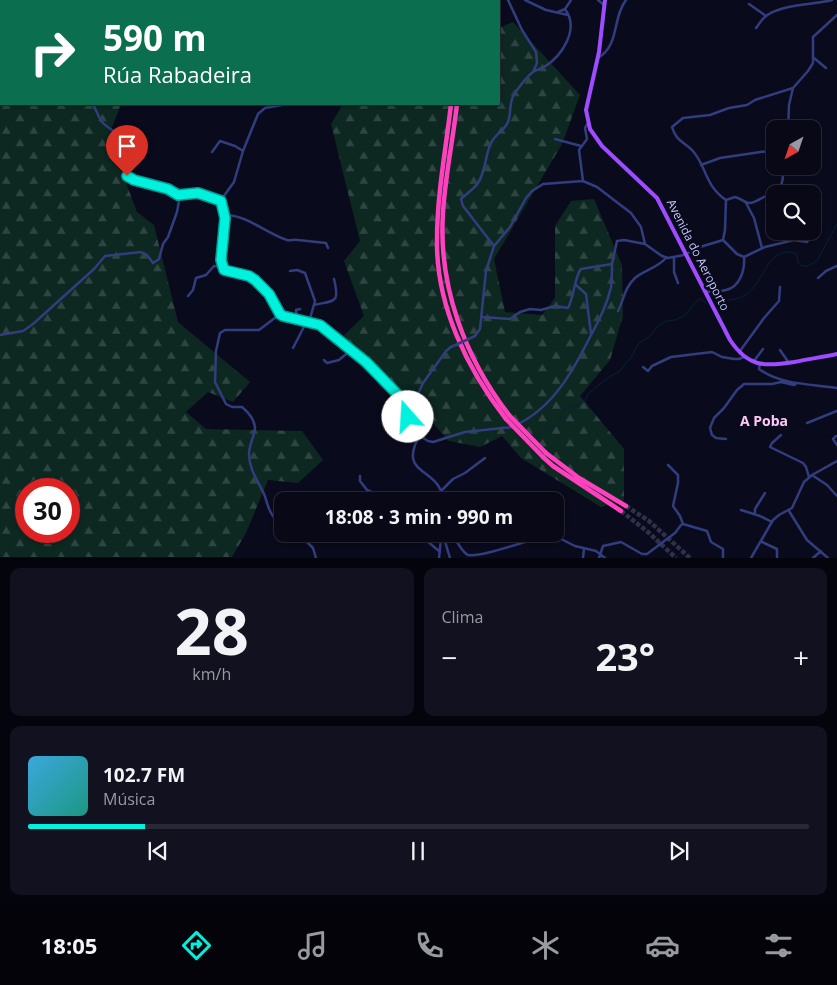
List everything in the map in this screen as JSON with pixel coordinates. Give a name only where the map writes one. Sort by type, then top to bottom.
[{"type":"highway","points":[[451,105],[436,242],[438,272],[448,310],[462,348],[488,395],[554,466],[621,511]]},
{"type":"highway","points":[[457,105],[443,214],[442,242],[445,271],[454,308],[467,345],[492,392],[508,417]]},
{"type":"highway","points":[[545,455],[626,506]]},
{"type":"main road","name":"Avenida do Aeroporto","points":[[605,0],[598,58],[586,105],[588,123],[598,143],[655,195],[730,340],[744,357],[753,362],[771,366],[837,354]]},
{"type":"street","points":[[494,246],[463,206],[461,199],[477,184],[481,177],[491,143],[509,121],[510,102],[533,72],[537,62],[536,52],[522,30],[508,0]]},
{"type":"street","points":[[525,0],[546,10],[569,16]]},
{"type":"street","points":[[556,12],[565,9],[571,0]]},
{"type":"street","points":[[598,0],[605,6]]},
{"type":"street","points":[[598,58],[603,55],[614,41],[619,12],[626,0]]},
{"type":"street","points":[[756,28],[766,16],[788,7],[832,0]]},
{"type":"street","points":[[749,4],[766,16]]},
{"type":"street","points":[[533,72],[545,67],[566,43],[571,30],[569,16],[565,9]]},
{"type":"street","points":[[723,240],[726,200],[708,181],[692,150],[676,137],[672,127],[684,118],[710,115],[729,108],[747,105],[756,100],[793,88],[808,72],[813,63],[813,37],[837,15]]},
{"type":"street","points":[[814,58],[826,68]]},
{"type":"street","points":[[788,120],[789,105],[793,88]]},
{"type":"street","points":[[93,105],[97,115],[103,123],[121,136],[126,143],[129,153],[127,176],[134,180],[168,189],[180,195],[198,193],[221,201]]},
{"type":"street","points":[[222,268],[224,215],[221,201],[232,185],[258,114],[267,106]]},
{"type":"street","points":[[583,181],[579,150],[587,139],[585,128],[588,123]]},
{"type":"street","points":[[555,139],[581,146]]},
{"type":"street","points":[[212,152],[220,141],[243,151]]},
{"type":"street","points":[[700,165],[720,158],[766,151]]},
{"type":"street","points":[[726,200],[735,197],[746,203],[751,203],[780,188],[784,180],[784,175]]},
{"type":"street","points":[[415,401],[422,383],[446,351],[475,336],[480,329],[486,271],[494,246],[510,227],[532,190],[543,184],[583,181],[597,187],[631,213],[641,227],[645,244]]},
{"type":"street","points":[[0,336],[23,331],[33,324],[94,269],[105,256],[141,252],[147,255],[153,263],[156,263],[177,212],[180,195]]},
{"type":"street","points":[[746,203],[754,218],[762,248]]},
{"type":"street","points":[[224,215],[236,216],[288,240],[326,243],[328,248]]},
{"type":"street","points":[[420,436],[433,442],[465,432],[510,428],[541,408],[564,384],[600,319],[610,288],[612,264],[617,241],[645,244],[666,258],[686,254],[700,247],[723,240]]},
{"type":"street","points":[[723,240],[737,254],[744,257],[762,248],[794,240],[807,242],[809,240]]},
{"type":"street","points":[[674,257],[674,272],[678,283]]},
{"type":"street","points":[[706,292],[725,291],[737,284],[744,266],[744,257]]},
{"type":"street","points":[[618,311],[625,291],[633,280],[659,266],[666,258]]},
{"type":"street","points":[[482,317],[510,319],[520,312],[530,309],[541,310],[555,306],[568,308],[581,269],[612,264]]},
{"type":"street","points":[[188,296],[193,290],[196,278],[206,275],[214,266],[228,272],[249,276],[255,280],[269,294],[283,316],[320,325],[372,368],[402,399],[415,401],[420,406],[425,416],[424,426],[414,448],[414,461],[420,469],[433,479],[441,491],[453,479],[465,473],[485,458]]},
{"type":"street","points":[[818,278],[837,266]]},
{"type":"street","points":[[290,271],[297,270],[305,273],[313,293],[314,305],[308,321],[293,348]]},
{"type":"street","points":[[314,305],[328,303],[336,299],[334,279]]},
{"type":"street","points":[[576,285],[586,294],[592,335]]},
{"type":"street","points":[[739,352],[779,301],[780,287]]},
{"type":"street","points":[[297,320],[296,310],[300,309]]},
{"type":"street","points":[[274,518],[254,475],[250,461],[249,448],[255,428],[253,420],[242,407],[232,407],[226,404],[215,382],[216,350],[220,333],[225,330],[259,330],[280,314]]},
{"type":"street","points":[[753,362],[763,349]]},
{"type":"street","points":[[324,360],[329,363],[339,360],[351,350]]},
{"type":"street","points":[[780,350],[789,363]]},
{"type":"street","points":[[643,367],[648,371],[667,358],[708,352],[734,359],[744,357]]},
{"type":"street","points":[[760,364],[759,369],[770,377],[837,388]]},
{"type":"street","points":[[726,440],[712,435],[710,428],[714,418],[740,387],[748,383],[772,384],[781,382],[794,384],[796,382]]},
{"type":"street","points":[[393,406],[397,407],[402,399]]},
{"type":"street","points":[[400,403],[409,412],[407,422],[402,429]]},
{"type":"street","points":[[807,423],[837,411]]},
{"type":"street","points":[[781,435],[777,437],[770,447],[803,463],[809,477]]},
{"type":"street","points":[[836,436],[833,441],[837,445]]},
{"type":"street","points":[[751,558],[772,522],[777,516],[789,511],[794,505],[801,486],[809,477],[837,461]]},
{"type":"street","points":[[668,465],[678,475],[674,507],[683,524]]},
{"type":"street","points":[[812,475],[827,485],[837,496]]},
{"type":"street","points":[[360,476],[360,481],[371,492]]},
{"type":"street","points":[[755,514],[755,509],[765,493]]},
{"type":"street","points":[[741,510],[772,522]]},
{"type":"street","points":[[789,511],[807,540],[828,558]]},
{"type":"street","points":[[599,558],[603,546],[622,542],[642,554],[647,554],[675,533],[683,524]]},
{"type":"street","points":[[683,524],[707,531],[711,542],[723,549],[722,557]]},
{"type":"street","points":[[564,540],[575,546],[600,553],[605,558]]},
{"type":"street","points":[[307,542],[313,548],[316,558]]},
{"type":"street","points":[[428,542],[440,552]]},
{"type":"street","points":[[439,558],[442,542]]},
{"type":"street","points":[[444,542],[450,558]]},
{"type":"street","points":[[456,542],[466,554],[475,557],[529,542]]},
{"type":"street","points":[[762,542],[777,549],[777,558]]},
{"type":"street","points":[[583,558],[584,549]]},
{"type":"street","points":[[813,558],[821,551]]},
{"type":"green space","points":[[513,22],[580,95],[562,144],[494,259],[505,312],[542,315],[555,298],[555,226],[571,201],[594,199],[622,265],[623,316],[610,360],[580,396],[624,449],[624,501],[601,507],[521,458],[502,436],[480,447],[449,441],[411,399],[336,343],[364,316],[344,261],[360,241],[331,124],[342,105],[500,105],[500,28]]},
{"type":"green space","points":[[0,105],[121,105],[111,130],[125,180],[137,212],[154,225],[178,322],[250,382],[233,402],[208,392],[186,412],[206,429],[302,431],[323,460],[298,483],[268,480],[246,533],[232,557],[0,557]]},
{"type":"waterway","points":[[717,300],[734,300],[746,295],[755,287],[766,267],[781,253],[792,252],[797,255],[798,263],[802,266],[808,266],[817,261],[837,224]]},
{"type":"waterway","points":[[536,440],[543,431],[559,421],[564,408],[581,404],[595,388],[619,372],[631,358],[639,343],[650,336],[658,326],[684,316],[699,299],[702,299],[706,304]]},
{"type":"tunnel","points":[[626,506],[649,521],[690,558]]},
{"type":"tunnel","points":[[621,511],[648,532],[676,558]]},
{"type":"district","name":"A Poba","points":[[764,421]]},
{"type":"route","points":[[127,176],[156,187],[168,189],[178,195],[198,193],[221,201],[225,218],[221,260],[224,270],[232,274],[249,276],[255,280],[269,294],[280,315],[314,322],[326,329],[366,362],[402,399],[400,403],[409,410],[408,417]]}]
